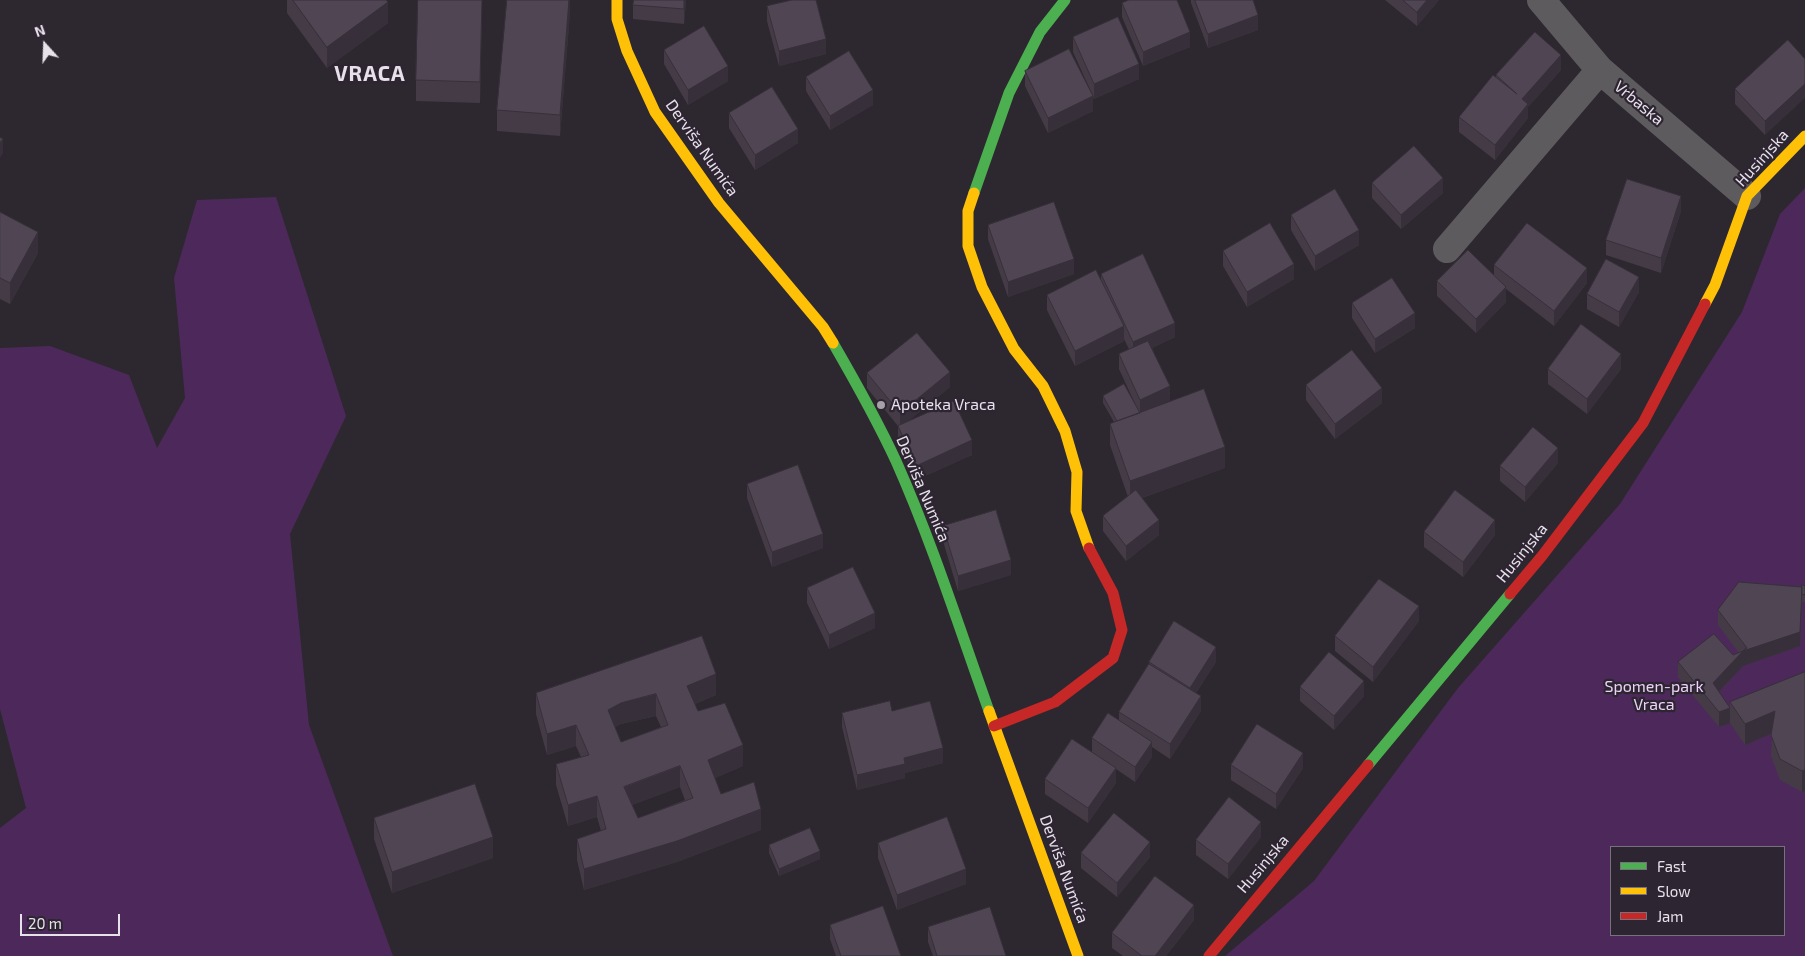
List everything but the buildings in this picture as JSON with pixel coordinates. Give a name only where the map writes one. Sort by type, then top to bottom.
[{"type":"street","name":"Derviša Numića","points":[[617,0],[617,19],[627,51],[655,112],[720,203],[823,327],[867,401],[896,461],[926,535],[1078,956]]},
{"type":"street","points":[[994,726],[1055,702],[1113,658],[1122,630],[1114,593],[1089,547],[1076,511],[1076,472],[1066,431],[1043,386],[1014,349],[982,287],[968,246],[968,211],[1009,93],[1040,32],[1065,0]]},
{"type":"street","name":"Vrbaska","points":[[1541,0],[1600,70],[1748,196]]},
{"type":"street","points":[[1447,249],[1600,70]]},
{"type":"street","name":"Husinjska","points":[[1209,956],[1220,940],[1542,556],[1642,423],[1715,285],[1748,196],[1805,136]]},
{"type":"green space","name":"Spomen-park Vraca","points":[[1805,188],[1805,956],[1225,956],[1314,881],[1458,688],[1620,504],[1742,312],[1780,214]]},
{"type":"green space","points":[[276,197],[346,416],[290,534],[309,725],[393,956],[0,956],[0,828],[26,808],[0,709],[0,348],[50,346],[129,375],[157,448],[185,398],[174,278],[197,200]]},
{"type":"traffic: fast","points":[[974,193],[1009,93],[1040,32],[1065,0]]},
{"type":"traffic: fast","points":[[833,343],[858,386],[896,461],[922,522],[989,711]]},
{"type":"traffic: fast","points":[[1368,765],[1510,594]]},
{"type":"traffic: slow","points":[[617,0],[617,19],[627,51],[655,112],[719,203],[823,327],[833,343]]},
{"type":"traffic: slow","points":[[1705,304],[1715,285],[1747,196],[1805,136]]},
{"type":"traffic: slow","points":[[974,193],[968,211],[968,246],[982,287],[1014,349],[1043,386],[1065,431],[1077,472],[1076,511],[1089,548]]},
{"type":"traffic: slow","points":[[989,711],[1078,956]]},
{"type":"traffic: jam","points":[[1510,594],[1542,556],[1643,423],[1705,304]]},
{"type":"traffic: jam","points":[[994,726],[1055,702],[1113,658],[1122,630],[1113,593],[1089,548]]},
{"type":"traffic: jam","points":[[1209,956],[1368,765]]},
{"type":"place","name":"Apoteka Vraca","points":[[881,405]]},
{"type":"district","name":"VRACA","points":[[370,74]]}]
